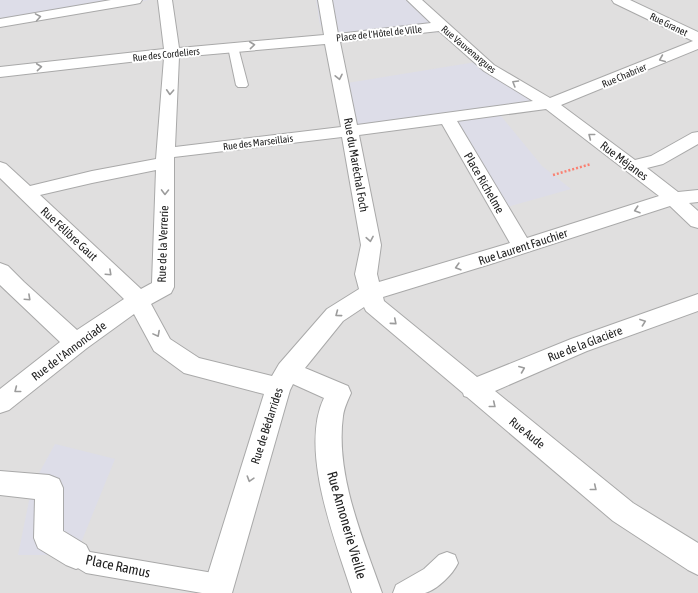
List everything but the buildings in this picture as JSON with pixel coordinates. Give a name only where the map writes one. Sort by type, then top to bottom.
[{"type":"street","points":[[0,24],[135,0]]},
{"type":"street","name":"Rue de la Verrerie","points":[[138,300],[163,287],[166,158],[172,53],[165,0]]},
{"type":"street","name":"Place de l'Hôtel de Ville","points":[[325,0],[331,38],[442,26]]},
{"type":"street","name":"Rue Vauvenargues","points":[[414,0],[489,68],[549,104]]},
{"type":"street","name":"Rue Granet","points":[[618,0],[698,38]]},
{"type":"street","name":"Rue des Cordeliers","points":[[0,72],[172,53],[331,38]]},
{"type":"street","name":"Rue du Maréchal Foch","points":[[331,38],[371,245],[366,274],[370,293]]},
{"type":"street","name":"Rue Chabrier","points":[[549,104],[585,91],[698,44]]},
{"type":"street","points":[[350,131],[549,104]]},
{"type":"street","name":"Rue Méjanes","points":[[549,104],[674,198],[698,221]]},
{"type":"street","name":"Place Richelme","points":[[447,118],[522,247]]},
{"type":"street","name":"Rue des Marseillais","points":[[25,193],[166,158],[350,131]]},
{"type":"street","points":[[624,161],[657,160],[698,137]]},
{"type":"street","name":"Rue Félibre Gaut","points":[[0,168],[138,300]]},
{"type":"street","name":"Rue Laurent Fauchier","points":[[370,293],[522,247],[674,198],[698,196]]},
{"type":"street","points":[[0,271],[16,288],[76,343]]},
{"type":"street","name":"Rue de Bédarrides","points":[[218,589],[283,380],[334,315],[370,293]]},
{"type":"street","name":"Rue Aude","points":[[370,293],[374,305],[624,512],[698,560]]},
{"type":"street","points":[[138,300],[162,345],[192,366],[283,380]]},
{"type":"street","name":"Rue de l'Annonciade","points":[[0,403],[76,343],[138,300]]},
{"type":"street","name":"Rue de la Glacière","points":[[473,388],[579,346],[698,302]]},
{"type":"street","name":"Rue Annonerie Vieille","points":[[283,380],[339,393],[330,415],[330,465],[349,540],[367,593]]},
{"type":"street","name":"Place Ramus","points":[[0,483],[50,488],[48,538],[76,555]]},
{"type":"lane","points":[[233,47],[242,85]]},
{"type":"lane","name":"Place Ramus","points":[[76,555],[86,562],[218,589]]},
{"type":"lane","points":[[404,593],[432,577],[447,564]]},
{"type":"path","points":[[553,175],[624,161]]},
{"type":"shaded area","points":[[0,0],[698,0],[698,593],[0,593]]},
{"type":"shaded area","points":[[0,0],[149,0],[0,27]]},
{"type":"shaded area","points":[[316,0],[408,0],[443,32],[407,34],[340,42],[320,25]]},
{"type":"shaded area","points":[[482,61],[549,104],[497,111],[542,166],[571,189],[500,209],[447,118],[350,131],[341,84]]},
{"type":"shaded area","points":[[55,444],[115,459],[76,555],[18,555],[32,486]]}]
